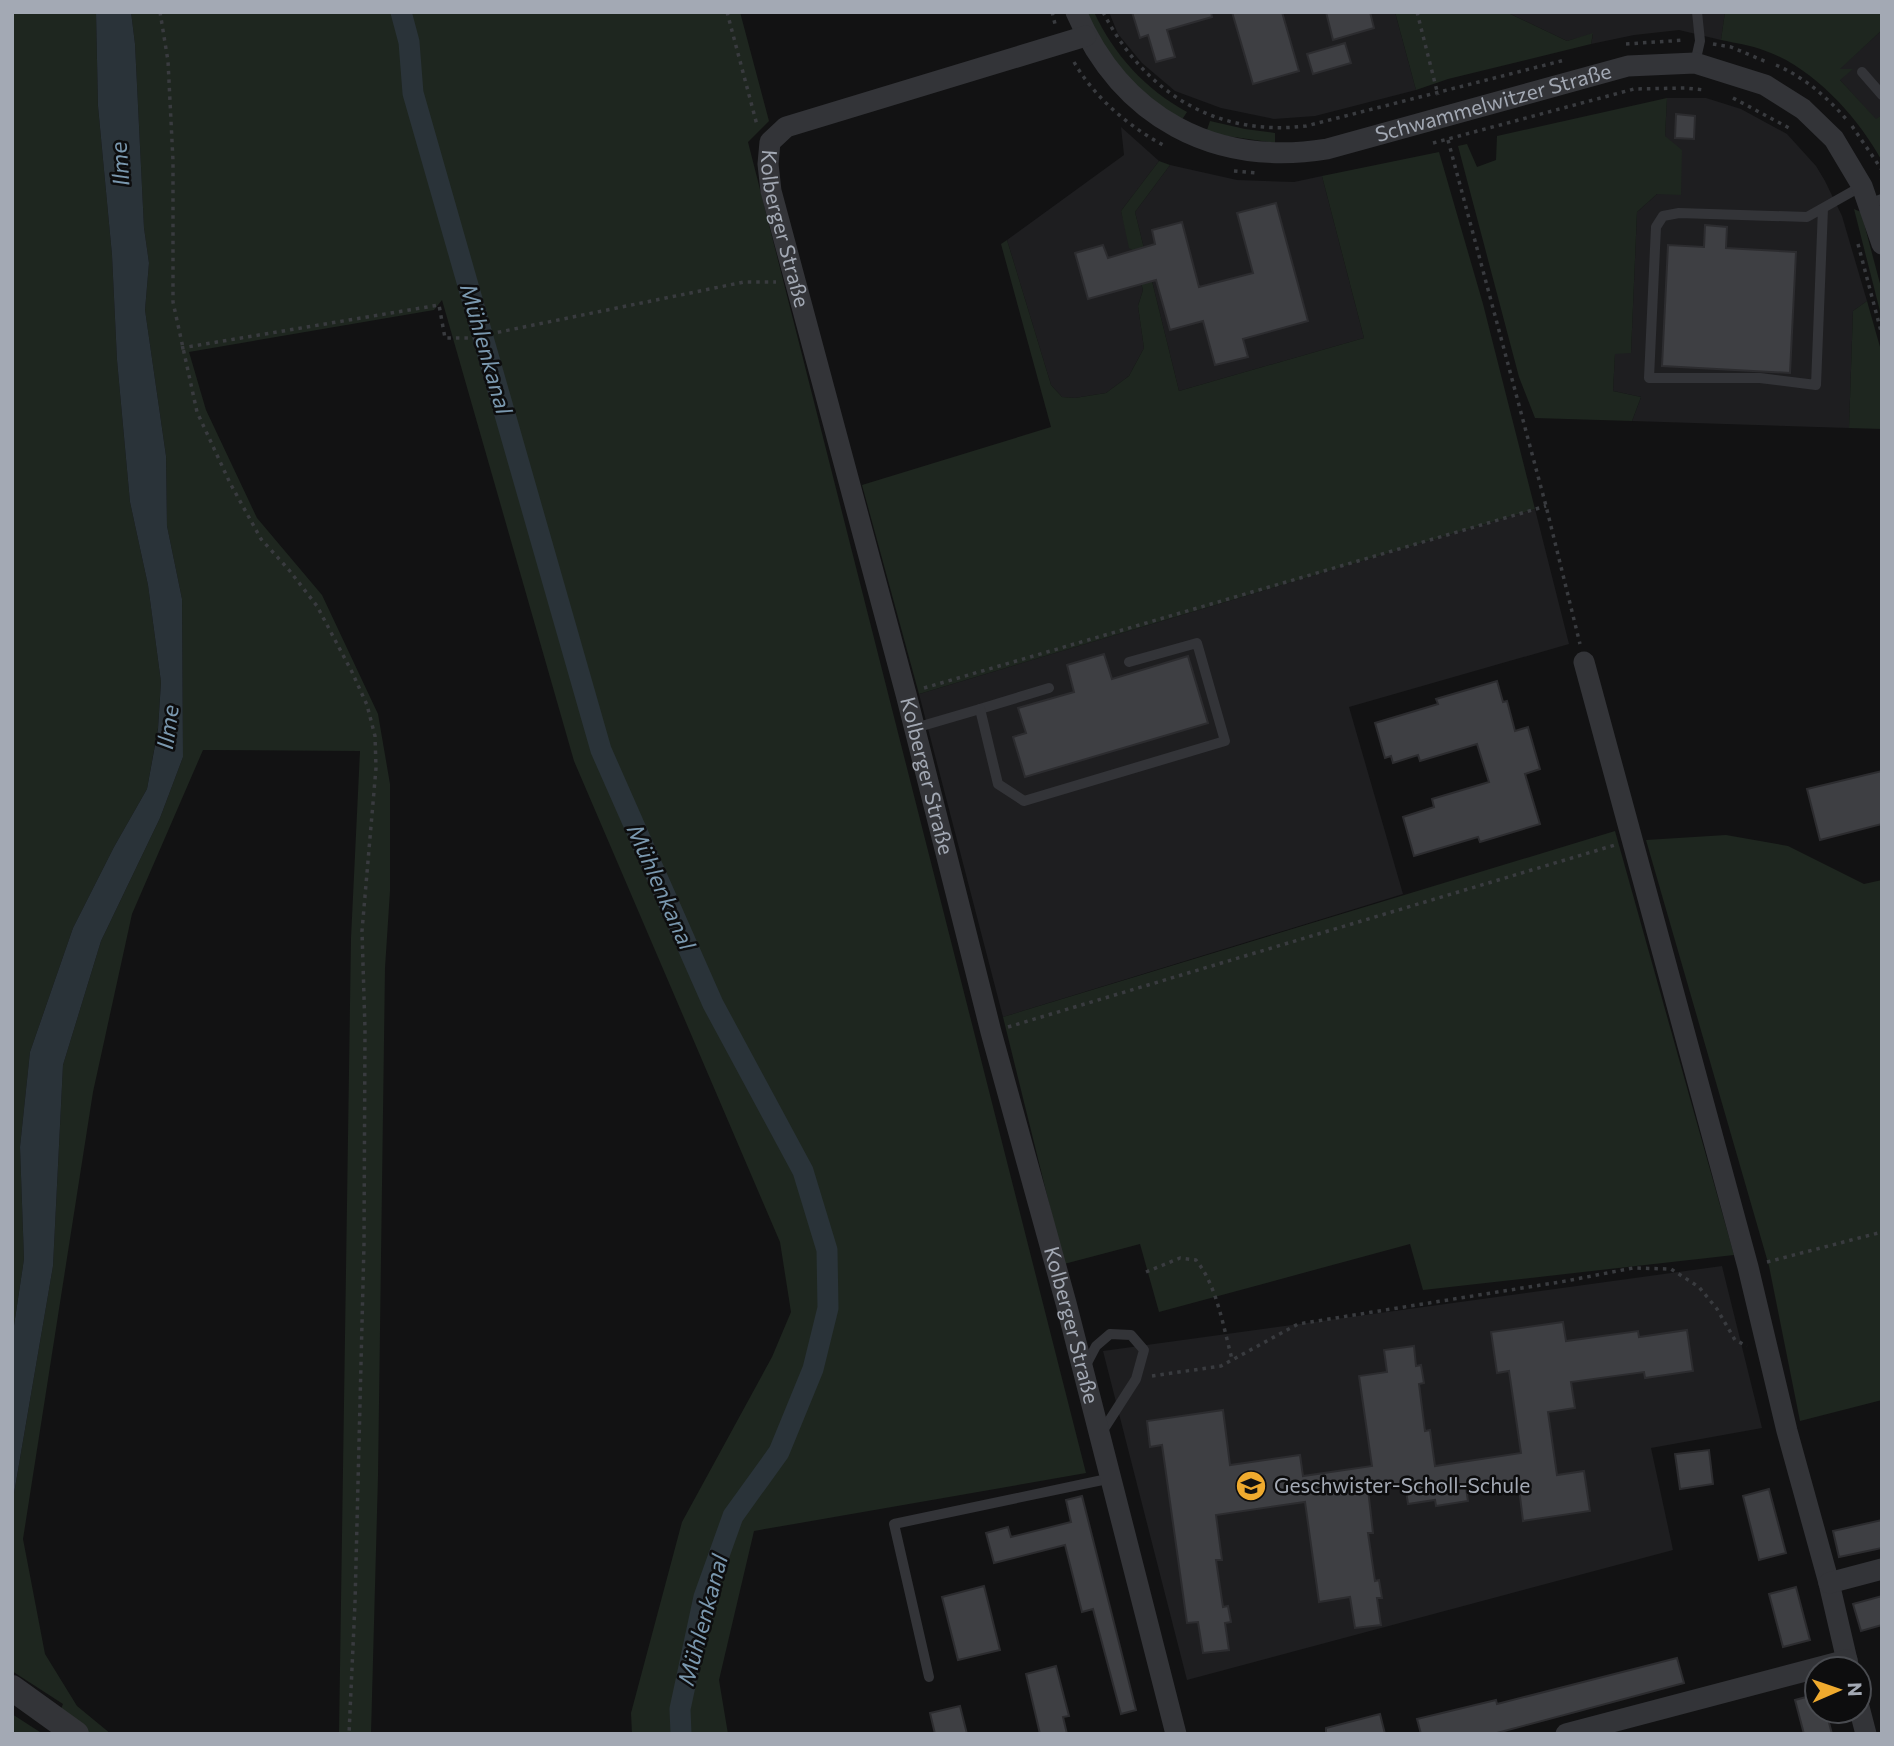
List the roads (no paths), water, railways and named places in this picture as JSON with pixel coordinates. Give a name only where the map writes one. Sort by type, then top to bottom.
[{"type":"street","name":"Schwammelwitzer Straße","points":[[1076,12],[1086,36],[1105,65],[1144,106],[1173,127],[1238,150],[1268,153],[1314,151],[1444,118],[1628,66],[1695,63],[1765,85],[1803,109],[1834,139],[1871,196],[1882,244]]},
{"type":"street","name":"Kolberger Straße","points":[[1086,36],[786,127],[770,142],[768,164],[771,191],[915,728],[991,1032],[1112,1478],[1176,1734]]},
{"type":"street","points":[[1584,662],[1748,1267],[1787,1431],[1846,1655]]},
{"type":"street","points":[[1829,1583],[1882,1569]]},
{"type":"street","points":[[1566,1734],[1803,1675]]},
{"type":"street","points":[[12,1688],[76,1734]]},
{"type":"lane","points":[[1695,63],[1700,41],[1697,12]]},
{"type":"lane","points":[[1862,72],[1882,95]]},
{"type":"lane","points":[[1824,208],[1816,385],[1760,378],[1649,378],[1656,227],[1663,216],[1679,213],[1807,217],[1824,208],[1871,196]]},
{"type":"lane","points":[[980,709],[998,784],[1024,801],[1225,741],[1197,643],[1129,662]]},
{"type":"lane","points":[[915,728],[1049,688]]},
{"type":"lane","points":[[1083,1371],[1096,1346],[1110,1334],[1131,1335],[1143,1350],[1136,1379],[1100,1435]]},
{"type":"lane","points":[[929,1677],[894,1524],[1112,1478]]},
{"type":"water","name":"Ilme","points":[[96,12],[131,12],[135,44],[144,228],[149,263],[145,310],[166,456],[167,526],[182,599],[183,757],[160,818],[101,941],[63,1065],[53,1266],[12,1505],[12,1339],[24,1259],[20,1147],[30,1052],[73,928],[147,789],[158,729],[161,682],[148,585],[130,502],[98,106]]},
{"type":"waterway","name":"Mühlenkanal","points":[[401,12],[409,42],[413,93],[601,750],[713,1004],[803,1171],[827,1250],[828,1308],[813,1369],[779,1452],[733,1516],[704,1597],[680,1709],[681,1734]]},
{"type":"place","name":"Geschwister-Scholl-Schule","points":[[1251,1486]]}]
